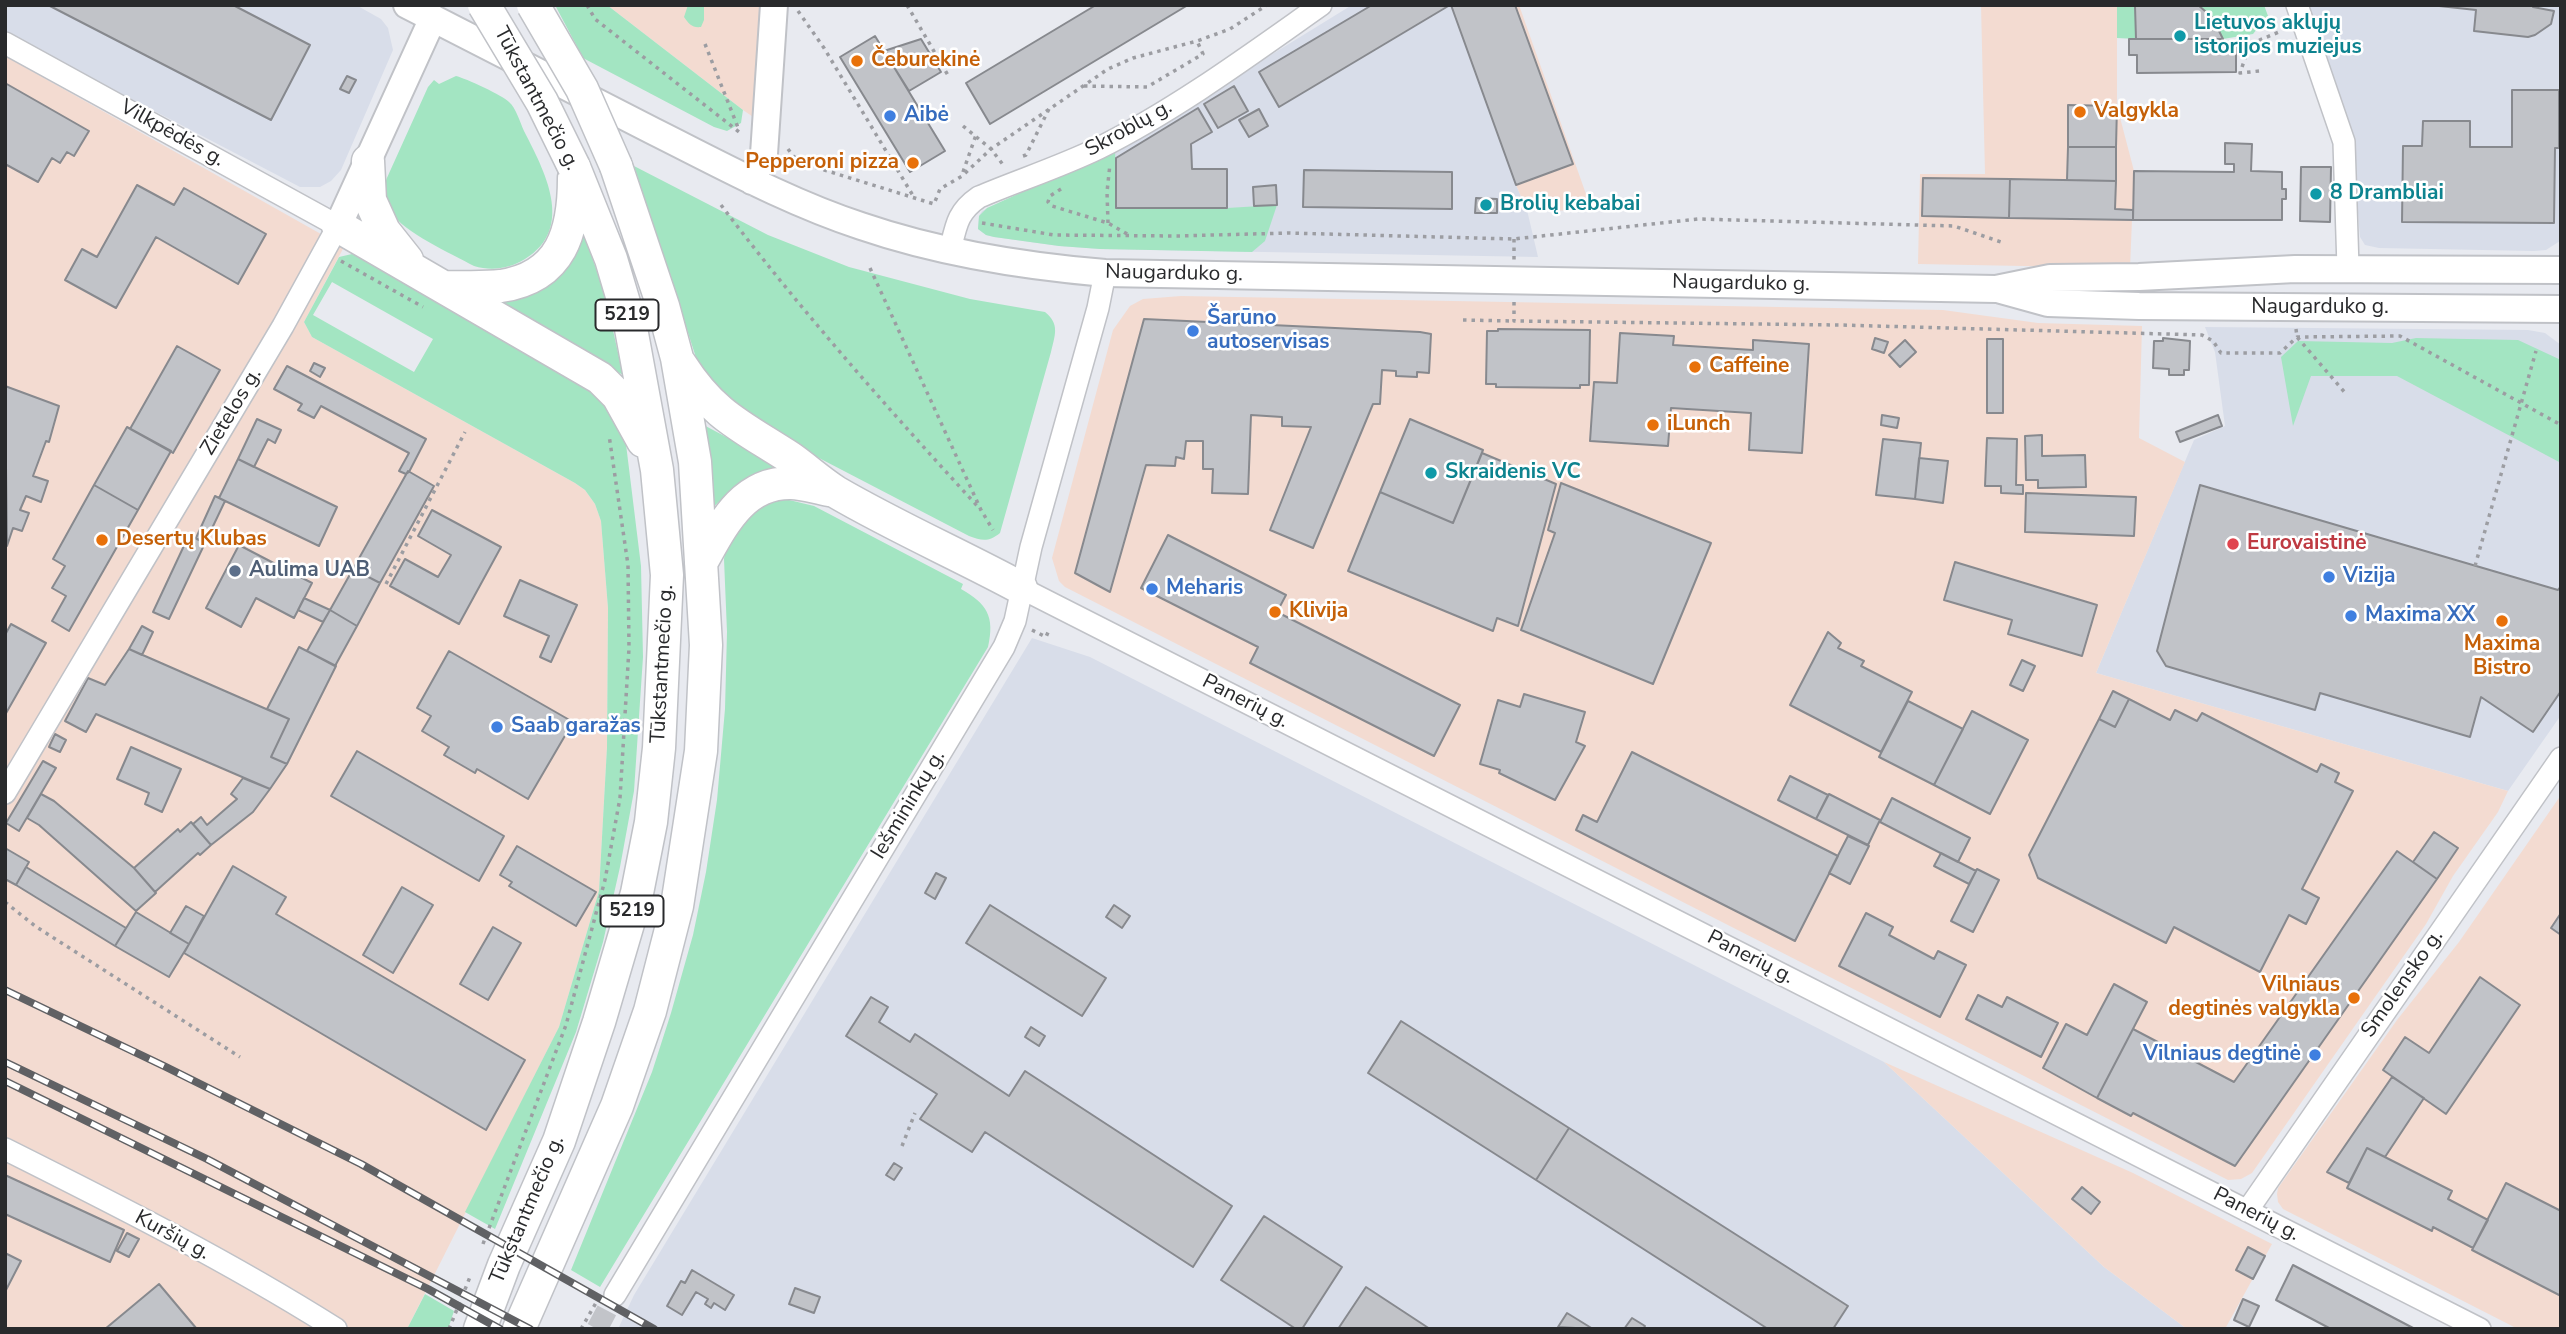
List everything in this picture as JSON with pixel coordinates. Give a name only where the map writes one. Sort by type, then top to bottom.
[{"type":"highway","name":"Tūkstantmečio g.","points":[[480,1329],[504,1265],[559,1141],[637,893],[651,822],[659,748],[667,575],[657,470],[630,323],[611,259],[574,167],[542,102],[484,5]]},
{"type":"highway","name":"Tūkstantmečio g.","points":[[519,1329],[617,1106],[650,1011],[677,906],[701,751],[706,645],[695,462],[677,358],[663,306],[616,166],[582,89],[533,5]]},
{"type":"highway","points":[[368,161],[370,200],[384,231],[439,300],[600,378],[618,396],[657,470]]},
{"type":"highway","points":[[439,300],[503,286],[532,274],[554,259],[563,246],[574,209],[574,167]]},
{"type":"highway","points":[[331,239],[414,269]]},
{"type":"highway","points":[[677,358],[696,387],[738,427],[791,458],[835,491],[1021,588]]},
{"type":"highway","points":[[701,563],[736,507],[751,494],[770,485],[792,483],[835,491]]},
{"type":"main road","name":"Naugarduko g.","points":[[407,5],[752,181],[862,226],[950,251],[1051,268],[1105,273],[1996,289],[2050,278],[2348,268],[2561,270]]},
{"type":"main road","points":[[752,181],[761,164],[766,142],[786,8]]},
{"type":"main road","name":"Zietelos g.","points":[[331,239],[433,18]]},
{"type":"main road","name":"Naugarduko g.","points":[[1996,289],[2048,303],[2561,309]]},
{"type":"street","name":"Skroblų g.","points":[[950,251],[959,216],[967,205],[979,197],[1116,139],[1184,99],[1321,5]]},
{"type":"street","points":[[2297,5],[2344,142],[2348,268]]},
{"type":"street","name":"Vilkpėdės g.","points":[[5,43],[331,239]]},
{"type":"street","name":"Zietelos g.","points":[[5,793],[283,326],[331,239]]},
{"type":"street","name":"Iešmininkų g.","points":[[615,1295],[1004,647],[1015,621],[1021,588],[1100,300],[1105,273]]},
{"type":"street","name":"Panerių g.","points":[[1021,588],[2480,1329]]},
{"type":"street","name":"Smolensko g.","points":[[2247,1211],[2561,758]]},
{"type":"street","name":"Kuršių g.","points":[[5,1149],[198,1249],[284,1296],[336,1329]]},
{"type":"path","points":[[587,5],[595,19],[739,132],[705,44]]},
{"type":"path","points":[[907,5],[949,76]]},
{"type":"path","points":[[787,147],[793,156],[806,164],[934,204],[940,189],[962,176],[991,149],[1108,69],[1133,58],[1230,29],[1267,5]]},
{"type":"path","points":[[786,8],[824,48],[916,200]]},
{"type":"path","points":[[2259,71],[2240,73],[2250,44],[2279,32]]},
{"type":"path","points":[[1082,86],[1147,87],[1203,54],[1197,41]]},
{"type":"path","points":[[963,126],[991,149],[1003,166],[1027,155],[1051,106]]},
{"type":"path","points":[[962,176],[976,135]]},
{"type":"path","points":[[1101,165],[1111,159],[1107,192],[1108,223]]},
{"type":"path","points":[[1070,183],[1050,196],[1048,202],[1052,206],[1108,223],[1130,235]]},
{"type":"path","points":[[721,205],[770,270],[881,401],[981,510]]},
{"type":"path","points":[[982,223],[1054,235],[1289,233],[1514,239],[1698,219],[1954,226],[2001,242]]},
{"type":"path","points":[[331,239],[439,300]]},
{"type":"path","points":[[870,268],[981,510],[993,530]]},
{"type":"path","points":[[1463,320],[1514,321]]},
{"type":"path","points":[[1595,321],[2202,335],[2213,341],[2221,352],[2280,353],[2297,337],[2400,335],[2561,425]]},
{"type":"path","points":[[2297,337],[2347,395]]},
{"type":"path","points":[[2475,566],[2536,351]]},
{"type":"path","points":[[386,584],[465,432]]},
{"type":"path","points":[[481,1248],[566,1025],[605,880],[620,798],[629,648],[628,565],[609,432]]},
{"type":"path","points":[[1027,627],[1046,637],[1049,631]]},
{"type":"path","points":[[6,905],[240,1058]]},
{"type":"path","points":[[902,1146],[915,1113]]},
{"type":"path","points":[[449,1329],[472,1271]]},
{"type":"shaded area","points":[[5,5],[356,5],[381,19],[388,28],[393,50],[341,170],[331,181],[320,187],[300,187],[5,33]]},
{"type":"shaded area","points":[[607,5],[765,5],[756,119],[743,110]]},
{"type":"shaded area","points":[[1352,5],[1451,5],[1527,210],[1538,257],[1100,249],[994,237],[978,229],[982,211],[1107,156]]},
{"type":"shaded area","points":[[1451,5],[1519,5],[1592,211],[1527,210]]},
{"type":"shaded area","points":[[1981,5],[2117,5],[2117,106],[2134,171],[2130,268],[1918,264],[1920,174],[1985,174]]},
{"type":"shaded area","points":[[2307,5],[2561,5],[2560,241],[2546,250],[2534,251],[2379,248],[2365,245],[2360,237],[2353,152]]},
{"type":"shaded area","points":[[5,56],[344,247],[304,322],[312,337],[575,483],[585,490],[595,504],[601,521],[608,608],[607,747],[599,891],[559,1027],[407,1329],[5,1329]]},
{"type":"shaded area","points":[[1181,296],[1943,310],[2038,323],[2142,326],[2139,438],[2185,462],[2096,673],[2508,791],[2498,812],[2453,876],[2426,924],[2252,1173],[2241,1179],[2228,1180],[1065,587],[1059,581],[1052,558],[1113,330],[1130,306],[1143,299]]},
{"type":"shaded area","points":[[2205,327],[2528,330],[2545,333],[2561,345],[2561,715],[2508,791],[2096,673],[2194,440],[2225,426],[2215,352]]},
{"type":"shaded area","points":[[1032,638],[1090,657],[1884,1062],[2104,1267],[2187,1329],[618,1329],[634,1295]]},
{"type":"shaded area","points":[[2561,795],[2561,1329],[2518,1329],[2283,1209],[2277,1194],[2278,1188],[2397,1020],[2459,942]]},
{"type":"shaded area","points":[[1884,1062],[2133,1173],[2272,1244],[2225,1329],[2187,1329],[2104,1267]]},
{"type":"green space","points":[[555,5],[607,5],[743,110],[741,123],[727,131],[714,127],[583,58]]},
{"type":"green space","points":[[688,5],[704,5],[701,27],[691,25],[684,17]]},
{"type":"green space","points":[[2117,5],[2264,5],[2268,16],[2253,34],[2223,39],[2217,26],[2199,11],[2177,6],[2136,6],[2136,39],[2117,38]]},
{"type":"green space","points":[[456,76],[506,99],[516,111],[547,180],[552,215],[549,231],[540,246],[525,259],[506,267],[480,268],[453,255],[406,227],[397,220],[388,205],[386,180],[428,87],[434,80],[439,84]]},
{"type":"green space","points":[[1115,150],[1117,208],[1277,205],[1265,241],[1252,252],[1100,249],[994,237],[978,229],[979,216],[987,208]]},
{"type":"green space","points":[[634,166],[768,235],[849,267],[970,299],[1045,312],[1050,316],[1055,325],[1054,340],[1000,533],[985,540],[969,536],[742,418],[701,373]]},
{"type":"green space","points":[[582,226],[606,299],[623,375],[489,297]]},
{"type":"green space","points":[[359,255],[605,397],[624,428],[641,566],[643,657],[634,791],[603,942],[576,1032],[495,1229],[465,1212],[559,1027],[599,891],[607,747],[608,608],[601,521],[595,504],[585,490],[575,483],[312,337],[304,322],[339,257]],"holes":[[[332,282],[433,339],[414,372],[313,315]]]},
{"type":"green space","points":[[2416,338],[2518,340],[2561,360],[2561,463],[2397,376],[2311,376],[2293,426],[2281,357],[2298,341],[2392,343]]},
{"type":"green space","points":[[698,422],[794,473],[738,489],[718,502],[709,512]]},
{"type":"green space","points":[[781,498],[814,506],[963,584],[961,589],[977,600],[987,612],[990,627],[988,647],[600,1287],[571,1270],[652,1072],[693,935],[706,872],[717,800],[725,709],[727,632],[724,559],[727,540],[755,506]]},
{"type":"green space","points":[[425,1294],[454,1311],[448,1329],[407,1329]]},
{"type":"building","points":[[48,5],[233,5],[310,45],[271,120]]},
{"type":"building","points":[[1096,5],[1188,5],[990,124],[966,83]]},
{"type":"building","points":[[1372,5],[1450,5],[1279,107],[1259,72]]},
{"type":"building","points":[[1451,5],[1515,5],[1573,164],[1516,185]]},
{"type":"building","points":[[2198,5],[2212,17],[2223,39],[2136,39],[2135,6]]},
{"type":"building","points":[[2430,5],[2533,5],[2554,11],[2551,24],[2528,37],[2474,31],[2476,10]]},
{"type":"building","points":[[875,36],[945,151],[910,172],[840,57]]},
{"type":"building","points":[[921,39],[941,72],[909,91],[884,51]]},
{"type":"building","points":[[2129,39],[2223,39],[2223,44],[2236,44],[2236,72],[2137,73],[2137,55],[2129,55]]},
{"type":"building","points":[[347,76],[356,80],[349,93],[340,89]]},
{"type":"building","points":[[5,83],[89,131],[74,156],[67,152],[60,163],[52,158],[38,182],[5,164]]},
{"type":"building","points":[[1234,86],[1248,111],[1218,128],[1204,104]]},
{"type":"building","points":[[2512,90],[2559,90],[2559,148],[2555,148],[2554,223],[2402,222],[2403,146],[2422,146],[2423,121],[2470,121],[2470,147],[2512,147]]},
{"type":"building","points":[[2068,105],[2117,106],[2116,147],[2068,147]]},
{"type":"building","points":[[1198,108],[1212,132],[1191,144],[1192,169],[1227,169],[1227,208],[1116,208],[1116,158]]},
{"type":"building","points":[[1259,109],[1268,126],[1249,137],[1239,120]]},
{"type":"building","points":[[2225,143],[2252,144],[2251,171],[2282,172],[2282,189],[2286,189],[2286,199],[2282,199],[2282,220],[2133,220],[2134,171],[2234,172],[2234,164],[2225,164]]},
{"type":"building","points":[[2068,147],[2116,147],[2116,181],[2067,180]]},
{"type":"building","name":"8 Drambliai","points":[[2301,167],[2331,167],[2330,222],[2300,221]]},
{"type":"building","points":[[1304,170],[1452,172],[1452,209],[1303,207]]},
{"type":"building","points":[[1923,178],[2010,179],[2009,218],[1922,216]]},
{"type":"building","points":[[2010,179],[2116,181],[2115,209],[2133,210],[2133,220],[2009,218]]},
{"type":"building","points":[[137,185],[174,205],[184,188],[266,234],[238,284],[156,237],[116,308],[65,280],[82,249],[97,257]]},
{"type":"building","points":[[1276,185],[1277,205],[1254,206],[1253,187]]},
{"type":"building","name":"Brolių kebabai","points":[[1476,198],[1497,199],[1497,213],[1475,213]]},
{"type":"building","points":[[1144,319],[1431,334],[1429,373],[1417,372],[1417,377],[1396,376],[1396,371],[1382,370],[1380,404],[1373,404],[1313,548],[1270,530],[1311,427],[1282,426],[1282,417],[1251,415],[1248,494],[1212,493],[1213,469],[1203,469],[1203,441],[1186,441],[1184,459],[1176,457],[1175,466],[1146,465],[1110,592],[1075,573]]},
{"type":"building","points":[[1590,330],[1589,385],[1580,385],[1580,388],[1496,387],[1496,384],[1486,384],[1487,331]]},
{"type":"building","points":[[1620,333],[1674,336],[1673,345],[1753,350],[1753,340],[1809,344],[1802,453],[1749,450],[1751,413],[1671,408],[1668,446],[1590,441],[1594,382],[1617,383]]},
{"type":"building","points":[[1875,338],[1888,342],[1884,353],[1872,349]]},
{"type":"building","points":[[2163,338],[2190,341],[2189,370],[2184,370],[2184,375],[2169,375],[2169,369],[2153,368],[2154,341],[2163,341]]},
{"type":"building","points":[[1987,339],[2003,339],[2003,413],[1987,413]]},
{"type":"building","points":[[1905,340],[1916,352],[1900,367],[1889,355]]},
{"type":"building","points":[[177,346],[220,370],[173,453],[130,429]]},
{"type":"building","points":[[314,363],[325,368],[320,377],[310,371]]},
{"type":"building","points":[[287,366],[426,439],[409,472],[406,474],[399,471],[409,453],[321,406],[314,418],[298,410],[302,404],[274,389]]},
{"type":"building","points":[[5,386],[59,406],[49,442],[46,441],[33,476],[48,481],[41,502],[26,496],[20,510],[29,513],[22,531],[13,528],[7,546]]},
{"type":"building","points":[[1882,415],[1899,418],[1897,428],[1881,425]]},
{"type":"building","points":[[2218,415],[2222,426],[2180,442],[2176,432]]},
{"type":"building","points":[[257,419],[281,430],[275,443],[268,439],[254,467],[238,459]]},
{"type":"building","name":"Skraidenis VC","points":[[1410,419],[1483,450],[1453,523],[1380,492]]},
{"type":"building","points":[[127,427],[171,451],[138,510],[94,485]]},
{"type":"building","points":[[2042,435],[2042,456],[2085,455],[2086,487],[2038,488],[2038,480],[2026,480],[2025,436]]},
{"type":"building","points":[[1987,438],[2017,439],[2016,485],[2023,485],[2023,494],[2001,493],[2001,486],[1985,486]]},
{"type":"building","points":[[1883,439],[1921,443],[1915,499],[1876,495]]},
{"type":"building","points":[[1482,453],[1556,484],[1518,626],[1497,618],[1493,631],[1348,571],[1380,492],[1453,523]]},
{"type":"building","points":[[1919,458],[1948,461],[1943,503],[1915,499]]},
{"type":"building","points":[[238,459],[337,507],[319,546],[219,498]]},
{"type":"building","points":[[408,471],[434,486],[380,583],[353,569]]},
{"type":"building","points":[[1561,483],[1711,543],[1653,684],[1521,630],[1555,533],[1548,530]]},
{"type":"building","points":[[94,485],[138,510],[69,631],[52,621],[66,596],[52,588],[65,566],[53,559]]},
{"type":"building","points":[[2200,485],[2558,590],[2561,586],[2561,691],[2533,732],[2481,697],[2470,737],[2320,693],[2315,710],[2166,666],[2157,651]]},
{"type":"building","points":[[2026,493],[2136,497],[2134,536],[2025,532]]},
{"type":"building","points":[[215,496],[225,501],[205,543],[196,538]]},
{"type":"building","points":[[432,510],[501,547],[459,624],[390,586],[405,559],[438,577],[451,555],[418,536]]},
{"type":"building","points":[[189,535],[205,543],[169,619],[153,612]]},
{"type":"building","points":[[1168,535],[1286,595],[1277,612],[1460,705],[1434,756],[1250,663],[1258,647],[1141,588]]},
{"type":"building","points":[[239,545],[312,583],[294,618],[256,598],[241,627],[206,608]]},
{"type":"building","points":[[1955,562],[2097,605],[2082,656],[2008,634],[2012,620],[1944,600]]},
{"type":"building","points":[[353,569],[380,583],[357,626],[330,610]]},
{"type":"building","points":[[520,580],[577,605],[551,662],[540,657],[549,636],[504,616]]},
{"type":"building","points":[[304,598],[330,610],[323,622],[298,610]]},
{"type":"building","points":[[330,610],[357,626],[335,666],[307,651]]},
{"type":"building","points":[[11,624],[46,643],[5,715],[5,635]]},
{"type":"building","points":[[142,626],[153,632],[142,655],[129,649]]},
{"type":"building","points":[[1828,632],[1841,643],[1838,648],[1864,661],[1861,666],[1912,692],[1881,752],[1790,705]]},
{"type":"building","points":[[299,647],[336,666],[287,764],[271,757],[289,719],[267,709]]},
{"type":"building","points":[[129,649],[289,719],[271,757],[287,764],[270,789],[96,714],[86,732],[65,721],[88,678],[105,685]]},
{"type":"building","name":"Saab garažas","points":[[449,651],[573,722],[528,799],[477,769],[475,773],[444,755],[449,747],[422,731],[431,716],[417,708]]},
{"type":"building","points":[[2022,660],[2035,666],[2023,691],[2010,685]]},
{"type":"building","points":[[2113,691],[2129,699],[2115,727],[2099,719]]},
{"type":"building","points":[[1524,694],[1585,712],[1576,742],[1585,746],[1555,800],[1499,773],[1500,770],[1480,764],[1498,700],[1520,707]]},
{"type":"building","points":[[2129,699],[2170,720],[2175,710],[2197,721],[2202,713],[2317,772],[2321,764],[2339,773],[2335,782],[2353,791],[2302,889],[2319,898],[2306,924],[2289,915],[2260,972],[2174,927],[2166,943],[2038,878],[2029,855],[2099,719],[2115,727]]},
{"type":"building","points":[[1908,701],[1963,729],[1934,785],[1879,757]]},
{"type":"building","points":[[1972,711],[2028,740],[1990,814],[1934,785]]},
{"type":"building","points":[[55,734],[66,740],[60,752],[49,747]]},
{"type":"building","points":[[131,747],[181,769],[162,812],[145,804],[149,793],[117,779]]},
{"type":"building","points":[[357,751],[504,836],[479,881],[331,796]]},
{"type":"building","points":[[1632,752],[1838,856],[1795,941],[1576,830],[1583,815],[1597,822]]},
{"type":"building","points":[[43,761],[56,768],[19,831],[6,823]]},
{"type":"building","points":[[1790,776],[1828,795],[1816,819],[1778,800]]},
{"type":"building","points":[[243,778],[270,789],[253,812],[211,845],[193,824],[201,817],[207,825],[237,799],[231,794]]},
{"type":"building","points":[[41,794],[54,801],[134,868],[156,893],[136,911],[39,825],[27,818]]},
{"type":"building","points":[[1829,794],[1880,820],[1868,845],[1816,819]]},
{"type":"building","points":[[1892,798],[1970,838],[1958,862],[1880,822]]},
{"type":"building","points":[[191,822],[211,845],[200,855],[198,853],[155,892],[134,868],[178,829],[180,832]]},
{"type":"building","points":[[2434,832],[2458,848],[2437,879],[2413,862]]},
{"type":"building","points":[[1848,836],[1869,846],[1850,884],[1829,873]]},
{"type":"building","points":[[517,846],[596,892],[576,926],[509,886],[512,882],[500,875]]},
{"type":"building","points":[[5,848],[29,862],[16,885],[5,879]]},
{"type":"building","points":[[2397,851],[2437,879],[2235,1166],[2133,1113],[2131,1116],[2097,1098],[2133,1029],[2234,1082]]},
{"type":"building","points":[[1941,853],[1976,871],[1969,884],[1934,866]]},
{"type":"building","points":[[233,866],[286,897],[276,914],[525,1060],[486,1130],[184,953]]},
{"type":"building","points":[[26,867],[126,928],[115,946],[16,885]]},
{"type":"building","points":[[1977,869],[1999,880],[1973,932],[1951,921]]},
{"type":"building","points":[[936,873],[946,878],[935,899],[925,893]]},
{"type":"building","points":[[402,887],[433,905],[393,973],[363,955]]},
{"type":"building","points":[[990,905],[1106,978],[1082,1016],[966,943]]},
{"type":"building","points":[[1114,905],[1130,916],[1122,928],[1106,917]]},
{"type":"building","points":[[186,906],[204,916],[189,944],[170,933]]},
{"type":"building","points":[[136,912],[189,944],[169,977],[115,946]]},
{"type":"building","points":[[1866,913],[1893,927],[1889,935],[1934,959],[1938,951],[1966,965],[1940,1017],[1839,966]]},
{"type":"building","points":[[2561,913],[2561,935],[2551,928]]},
{"type":"building","points":[[493,927],[521,943],[488,1000],[460,984]]},
{"type":"building","points":[[2480,977],[2520,1005],[2446,1114],[2383,1070],[2405,1037],[2429,1053]]},
{"type":"building","points":[[2114,984],[2147,1002],[2097,1098],[2043,1068],[2066,1024],[2087,1035]]},
{"type":"building","points":[[1978,995],[2002,1007],[2007,997],[2058,1023],[2041,1057],[1966,1019]]},
{"type":"building","points":[[871,997],[888,1007],[879,1022],[910,1042],[915,1034],[1009,1096],[1025,1071],[1232,1206],[1193,1267],[985,1132],[972,1152],[920,1119],[937,1094],[846,1036]]},
{"type":"building","points":[[1401,1021],[1569,1128],[1536,1180],[1368,1073]]},
{"type":"building","points":[[1031,1027],[1045,1036],[1039,1046],[1025,1037]]},
{"type":"building","points":[[2392,1077],[2424,1098],[2385,1157],[2367,1148],[2349,1183],[2327,1172]]},
{"type":"building","points":[[1569,1128],[1848,1306],[1833,1329],[1768,1329],[1536,1180]]},
{"type":"building","points":[[2367,1148],[2452,1191],[2448,1199],[2488,1220],[2473,1248],[2433,1227],[2432,1231],[2347,1188]]},
{"type":"building","points":[[894,1163],[902,1168],[894,1180],[886,1175]]},
{"type":"building","points":[[5,1175],[124,1230],[110,1262],[5,1214]]},
{"type":"building","points":[[2506,1183],[2561,1211],[2561,1296],[2472,1250]]},
{"type":"building","points":[[2082,1187],[2100,1202],[2091,1214],[2072,1199]]},
{"type":"building","points":[[1264,1216],[1342,1267],[1302,1329],[1296,1329],[1221,1280]]},
{"type":"building","points":[[127,1233],[139,1239],[129,1257],[117,1251]]},
{"type":"building","points":[[2248,1247],[2265,1256],[2253,1279],[2236,1270]]},
{"type":"building","points":[[5,1253],[21,1261],[5,1292]]},
{"type":"building","points":[[2293,1265],[2415,1329],[2331,1329],[2276,1300]]},
{"type":"building","points":[[692,1270],[734,1295],[725,1310],[714,1303],[711,1308],[705,1304],[708,1299],[696,1292],[682,1315],[667,1306],[681,1281],[685,1283]]},
{"type":"building","points":[[159,1284],[196,1328],[105,1329]]},
{"type":"building","points":[[1366,1287],[1430,1329],[1338,1329]]},
{"type":"building","points":[[795,1288],[820,1297],[814,1313],[789,1304]]},
{"type":"building","points":[[2243,1299],[2259,1306],[2249,1327],[2234,1320]]},
{"type":"building","points":[[1567,1313],[1593,1329],[1558,1327]]},
{"type":"building","points":[[1632,1318],[1645,1326],[1643,1329],[1624,1329]]},
{"type":"tunnel","points":[[597,1329],[615,1295]]},
{"type":"railway","points":[[5,990],[361,1164],[654,1329]]},
{"type":"railway","points":[[5,1062],[207,1159],[530,1329]]},
{"type":"railway","points":[[5,1081],[428,1289],[500,1329]]},
{"type":"place","name":"Lietuvos aklųjų istorijos muziejus","points":[[2180,36]]},
{"type":"place","name":"Čeburekinė","points":[[857,61]]},
{"type":"place","name":"Valgykla","points":[[2080,112]]},
{"type":"place","name":"Aibė","points":[[890,116]]},
{"type":"place","name":"Pepperoni pizza","points":[[913,163]]},
{"type":"place","name":"8 Drambliai","points":[[2316,194]]},
{"type":"place","name":"Brolių kebabai","points":[[1486,205]]},
{"type":"place","name":"Šarūno autoservisas","points":[[1193,331]]},
{"type":"place","name":"Caffeine","points":[[1695,367]]},
{"type":"place","name":"iLunch","points":[[1653,425]]},
{"type":"place","name":"Skraidenis VC","points":[[1431,473]]},
{"type":"place","name":"Desertų Klubas","points":[[102,540]]},
{"type":"place","name":"Eurovaistinė","points":[[2233,544]]},
{"type":"place","name":"Aulima UAB","points":[[235,571]]},
{"type":"place","name":"Vizija","points":[[2329,577]]},
{"type":"place","name":"Meharis","points":[[1152,589]]},
{"type":"place","name":"Klivija","points":[[1275,612]]},
{"type":"place","name":"Maxima XX","points":[[2351,616]]},
{"type":"place","name":"Maxima Bistro","points":[[2502,621]]},
{"type":"place","name":"Saab garažas","points":[[497,727]]},
{"type":"place","name":"Vilniaus degtinės valgykla","points":[[2354,998]]},
{"type":"place","name":"Vilniaus degtinė","points":[[2315,1055]]}]
